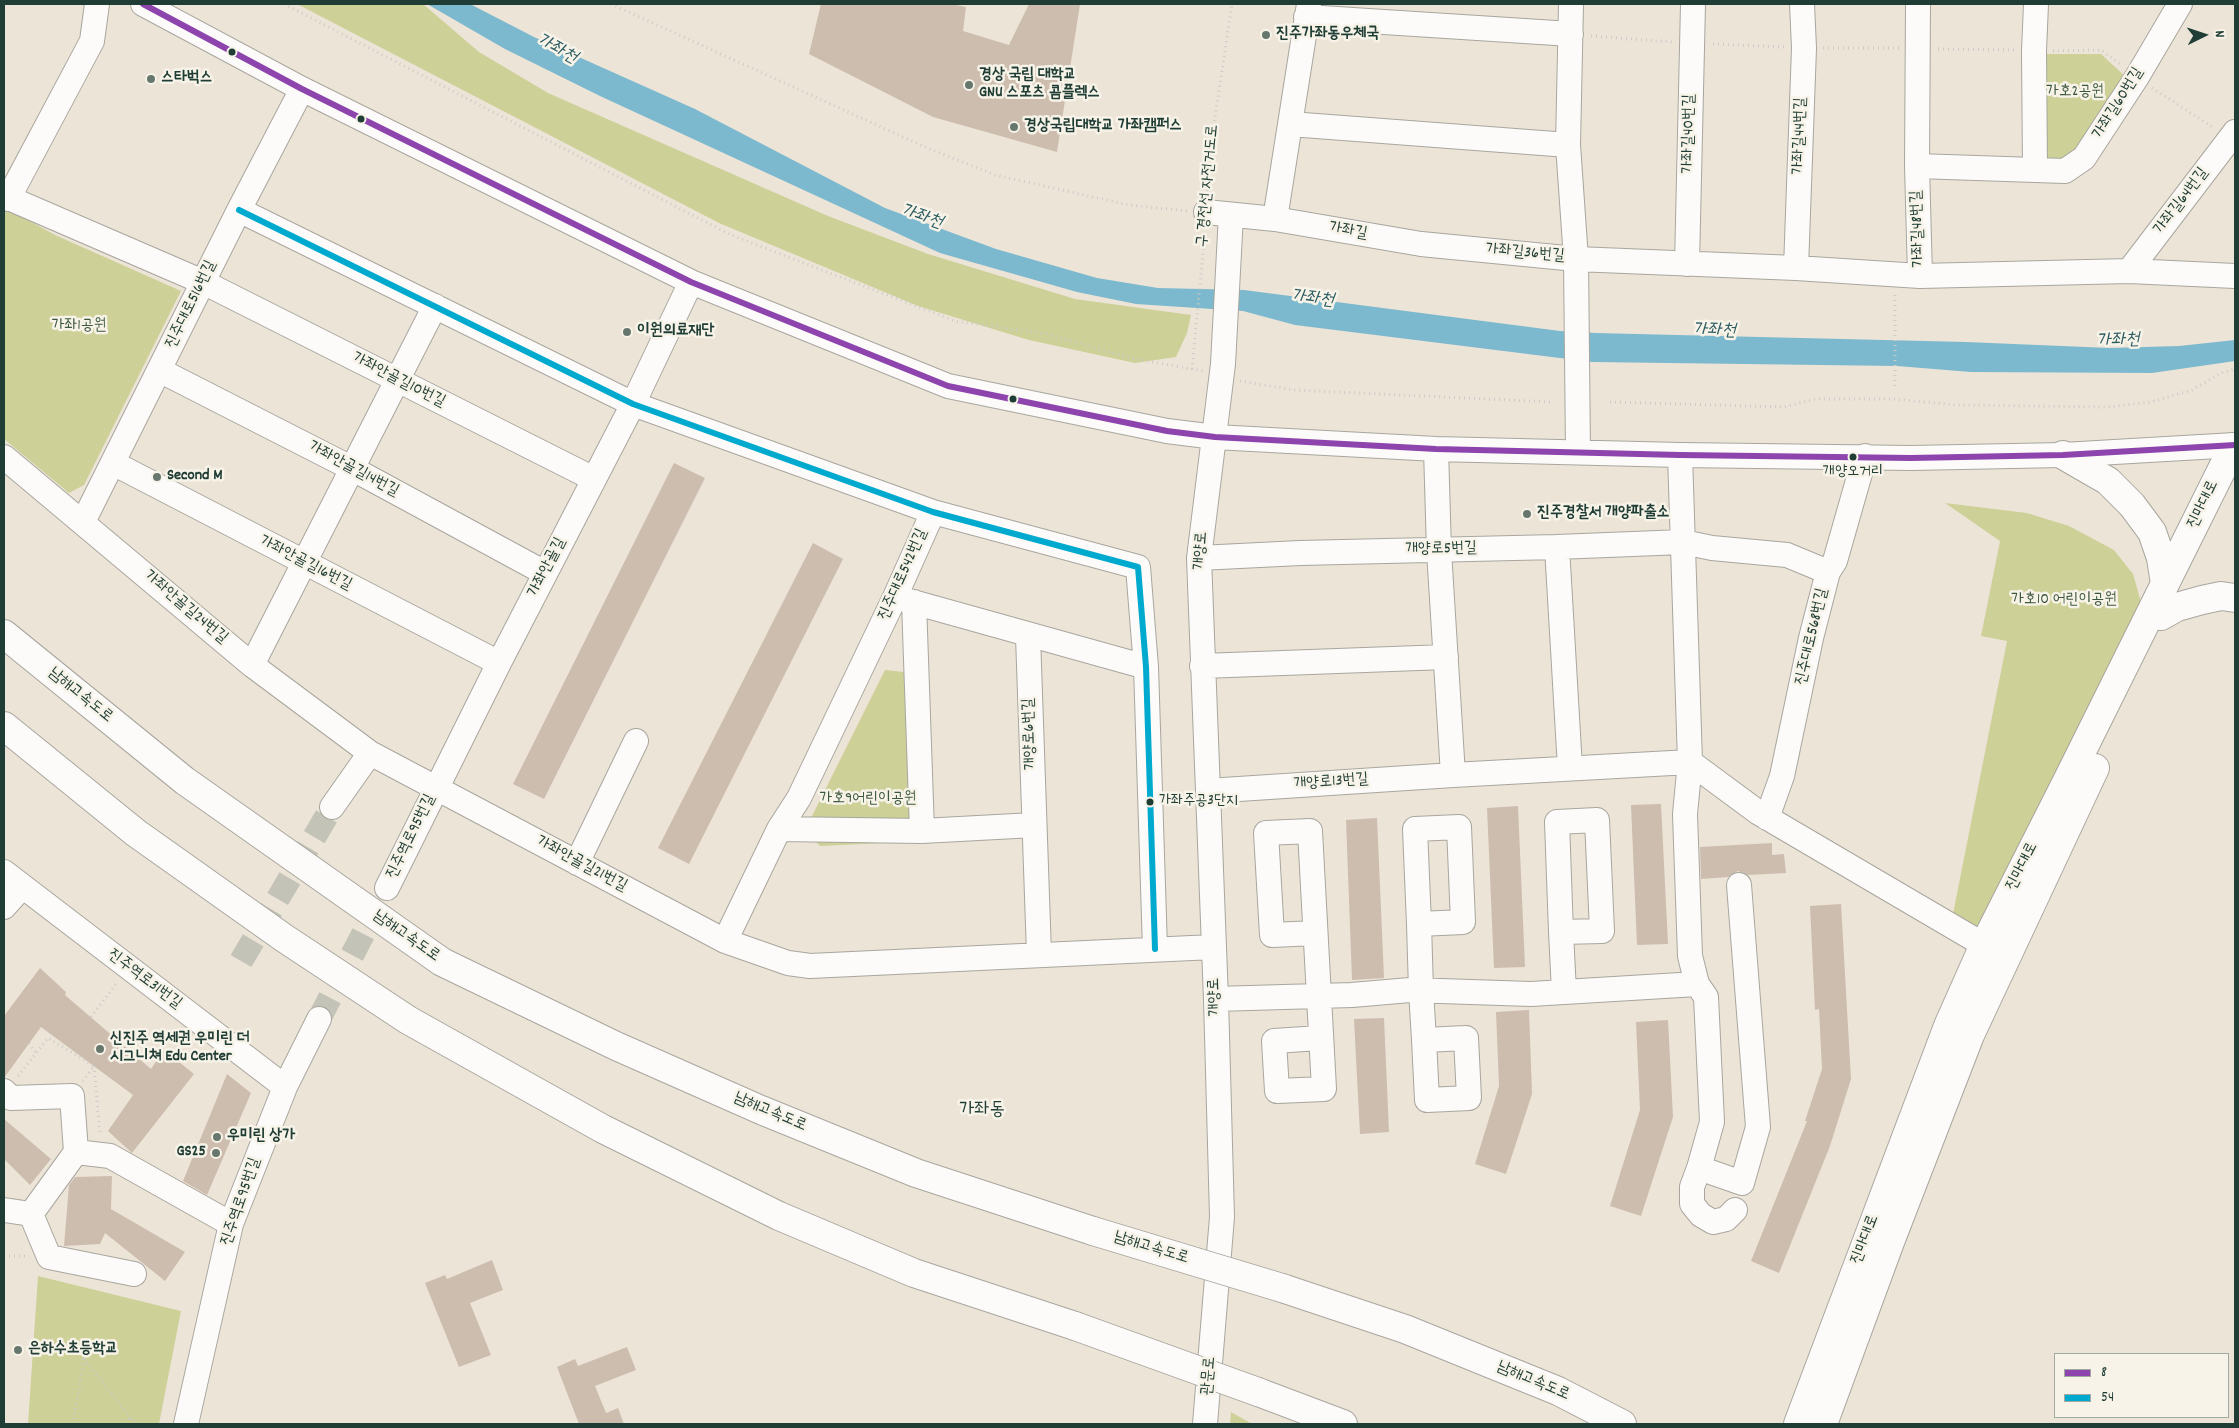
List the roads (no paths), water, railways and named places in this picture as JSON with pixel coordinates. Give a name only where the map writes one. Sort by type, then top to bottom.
[{"type":"highway","name":"진마대로","points":[[1798,1424],[1948,1026],[1984,945],[2235,447]]},
{"type":"highway","name":"진마대로","points":[[1823,1424],[1890,1242],[1970,1035],[2023,917],[2115,725],[2235,447]]},
{"type":"highway","points":[[2063,455],[2108,481],[2132,505],[2152,532],[2161,558],[2165,584]]},
{"type":"highway","points":[[2161,616],[2177,607],[2202,600],[2221,596],[2235,598]]},
{"type":"highway","name":"남해고속도로","points":[[4,634],[185,781],[442,962],[616,1046],[761,1110],[916,1174],[1405,1328],[1558,1391],[1622,1424]]},
{"type":"highway","points":[[4,726],[136,833],[284,938],[417,1025],[603,1129],[780,1216],[914,1273],[1075,1326],[1343,1424]]},
{"type":"street","points":[[6,197],[92,41],[97,4]]},
{"type":"street","points":[[144,4],[302,89],[691,282],[948,386],[1167,431],[1215,437],[1436,449],[1680,455],[1865,456],[2063,455],[2235,447]]},
{"type":"street","points":[[179,4],[194,32]]},
{"type":"street","name":"가좌길36번길","points":[[1422,244],[1576,259],[1568,145],[1571,4]]},
{"type":"street","name":"가좌길40번길","points":[[1687,264],[1693,4]]},
{"type":"street","name":"가좌길44번길","points":[[1796,268],[1804,48],[1802,4]]},
{"type":"street","name":"가좌길48번길","points":[[1918,4],[1917,166],[1920,276],[2129,271],[2235,276]]},
{"type":"street","points":[[2035,168],[2034,51],[2036,4]]},
{"type":"street","name":"가좌길60번길","points":[[1917,166],[2065,170],[2084,158],[2137,77],[2180,4]]},
{"type":"street","points":[[1275,219],[1307,10],[1571,34]]},
{"type":"street","name":"진주대로516번길","points":[[83,522],[239,210],[302,89]]},
{"type":"street","points":[[1290,124],[1568,145]]},
{"type":"street","name":"가좌길64번길","points":[[2129,271],[2235,132]]},
{"type":"street","name":"가좌안골길10번길","points":[[6,197],[203,282],[594,479]]},
{"type":"street","points":[[239,210],[633,404],[933,512]]},
{"type":"street","points":[[1215,437],[1225,318],[1230,215]]},
{"type":"street","name":"가좌길","points":[[1206,220],[1230,215],[1275,219],[1422,244]]},
{"type":"street","points":[[1578,452],[1576,259],[1796,268],[1920,276]]},
{"type":"street","name":"가좌안골길","points":[[437,787],[499,662],[633,404],[691,282]]},
{"type":"street","points":[[252,665],[435,306]]},
{"type":"street","name":"가좌안골길14번길","points":[[159,370],[352,469],[545,573]]},
{"type":"street","name":"개양로","points":[[1214,1328],[1222,1216],[1216,999],[1199,558],[1215,437]]},
{"type":"street","points":[[1436,449],[1453,775]]},
{"type":"street","points":[[1680,455],[1690,762],[1685,814],[1690,956],[1697,984],[1706,997],[1712,1122],[1692,1187],[1692,1204],[1701,1215],[1713,1222],[1726,1219],[1735,1210]]},
{"type":"street","points":[[1828,572],[1836,561],[1865,456]]},
{"type":"street","name":"가좌안골길24번길","points":[[4,457],[252,665],[370,753]]},
{"type":"street","name":"가좌안골길16번길","points":[[112,464],[499,662]]},
{"type":"street","name":"진주대로542번길","points":[[725,940],[779,829],[799,798],[904,599],[933,512],[1138,567],[1146,667]]},
{"type":"street","name":"개양로5번길","points":[[1199,558],[1300,553],[1683,542]]},
{"type":"street","name":"진주대로568번길","points":[[1683,542],[1712,548],[1787,555],[1828,572],[1811,638],[1782,776],[1767,818]]},
{"type":"street","points":[[1557,547],[1570,768]]},
{"type":"street","points":[[904,599],[1028,636],[1146,667],[1155,949]]},
{"type":"street","name":"진주대로542번길","points":[[904,599],[922,831]]},
{"type":"street","name":"개양로6번길","points":[[1028,636],[1039,954]]},
{"type":"street","points":[[1202,666],[1446,657]]},
{"type":"street","points":[[577,863],[636,741]]},
{"type":"street","points":[[332,807],[370,753],[437,787]]},
{"type":"street","points":[[1690,762],[1767,818],[1984,945]]},
{"type":"street","name":"개양로13번길","points":[[1208,791],[1690,762]]},
{"type":"street","name":"가좌안골길21번길","points":[[437,787],[725,940]]},
{"type":"street","name":"진주역로95번길","points":[[387,888],[437,787]]},
{"type":"street","points":[[1561,932],[1602,931],[1597,820],[1557,822],[1561,932],[1564,992]]},
{"type":"street","points":[[779,829],[922,831],[1034,825]]},
{"type":"street","name":"진주역로31번길","points":[[4,872],[285,1087]]},
{"type":"street","points":[[1699,1168],[1742,1183],[1758,1127],[1739,885]]},
{"type":"street","points":[[4,907],[22,887]]},
{"type":"street","points":[[1418,924],[1424,1040]]},
{"type":"street","points":[[1315,933],[1320,1038]]},
{"type":"street","points":[[725,940],[788,963],[810,966],[1213,947]]},
{"type":"street","points":[[1216,999],[1352,995],[1421,990],[1531,994],[1697,984]]},
{"type":"street","name":"진주역로95번길","points":[[186,1424],[231,1224],[285,1087],[319,1019]]},
{"type":"street","points":[[4,1092],[11,1098],[72,1096],[76,1152],[31,1214]]},
{"type":"street","points":[[76,1152],[110,1156],[231,1224]]},
{"type":"street","points":[[4,1210],[31,1214]]},
{"type":"street","points":[[31,1214],[49,1257],[134,1274]]},
{"type":"street","name":"관문로","points":[[1205,1424],[1214,1328]]},
{"type":"water","name":"가좌천","points":[[427,4],[470,4],[534,37],[695,109],[885,208],[996,249],[1097,278],[1158,288],[1244,290],[1560,331],[1595,333],[1966,342],[2110,348],[2179,346],[2235,340],[2235,361],[2152,373],[1971,372],[1897,366],[1592,362],[1295,325],[1243,311],[1136,304],[1077,292],[940,253],[600,96],[505,49]]},
{"type":"tunnel","points":[[241,961],[332,807]]},
{"type":"tunnel","points":[[319,1019],[387,888]]},
{"type":"place","name":"진주가좌동우체국","points":[[1266,35]]},
{"type":"place","name":"스타벅스","points":[[151,79]]},
{"type":"place","name":"경상 국립 대학교 GNU 스포츠 콤플렉스","points":[[969,85]]},
{"type":"place","name":"경상국립대학교 가좌캠퍼스","points":[[1014,127]]},
{"type":"place","name":"이원의료재단","points":[[627,332]]},
{"type":"place","name":"개양오거리","points":[[1853,457]]},
{"type":"place","name":"Second M","points":[[157,477]]},
{"type":"place","name":"진주경찰서 개양파출소","points":[[1527,514]]},
{"type":"place","name":"가좌주공3단지","points":[[1150,802]]},
{"type":"place","name":"신진주 역세권 우미린 더 시그니쳐 Edu Center","points":[[100,1049]]},
{"type":"place","name":"우미린 상가","points":[[217,1137]]},
{"type":"place","name":"GS25","points":[[216,1153]]},
{"type":"place","name":"은하수초등학교","points":[[18,1350]]},
{"type":"district","name":"가좌동","points":[[982,1111]]},
{"type":"park label","name":"가호2공원","points":[[2075,93]]},
{"type":"park label","name":"가좌1공원","points":[[79,327]]},
{"type":"park label","name":"가호10 어린이공원","points":[[2064,601]]},
{"type":"park label","name":"가호9어린이공원","points":[[868,800]]}]
